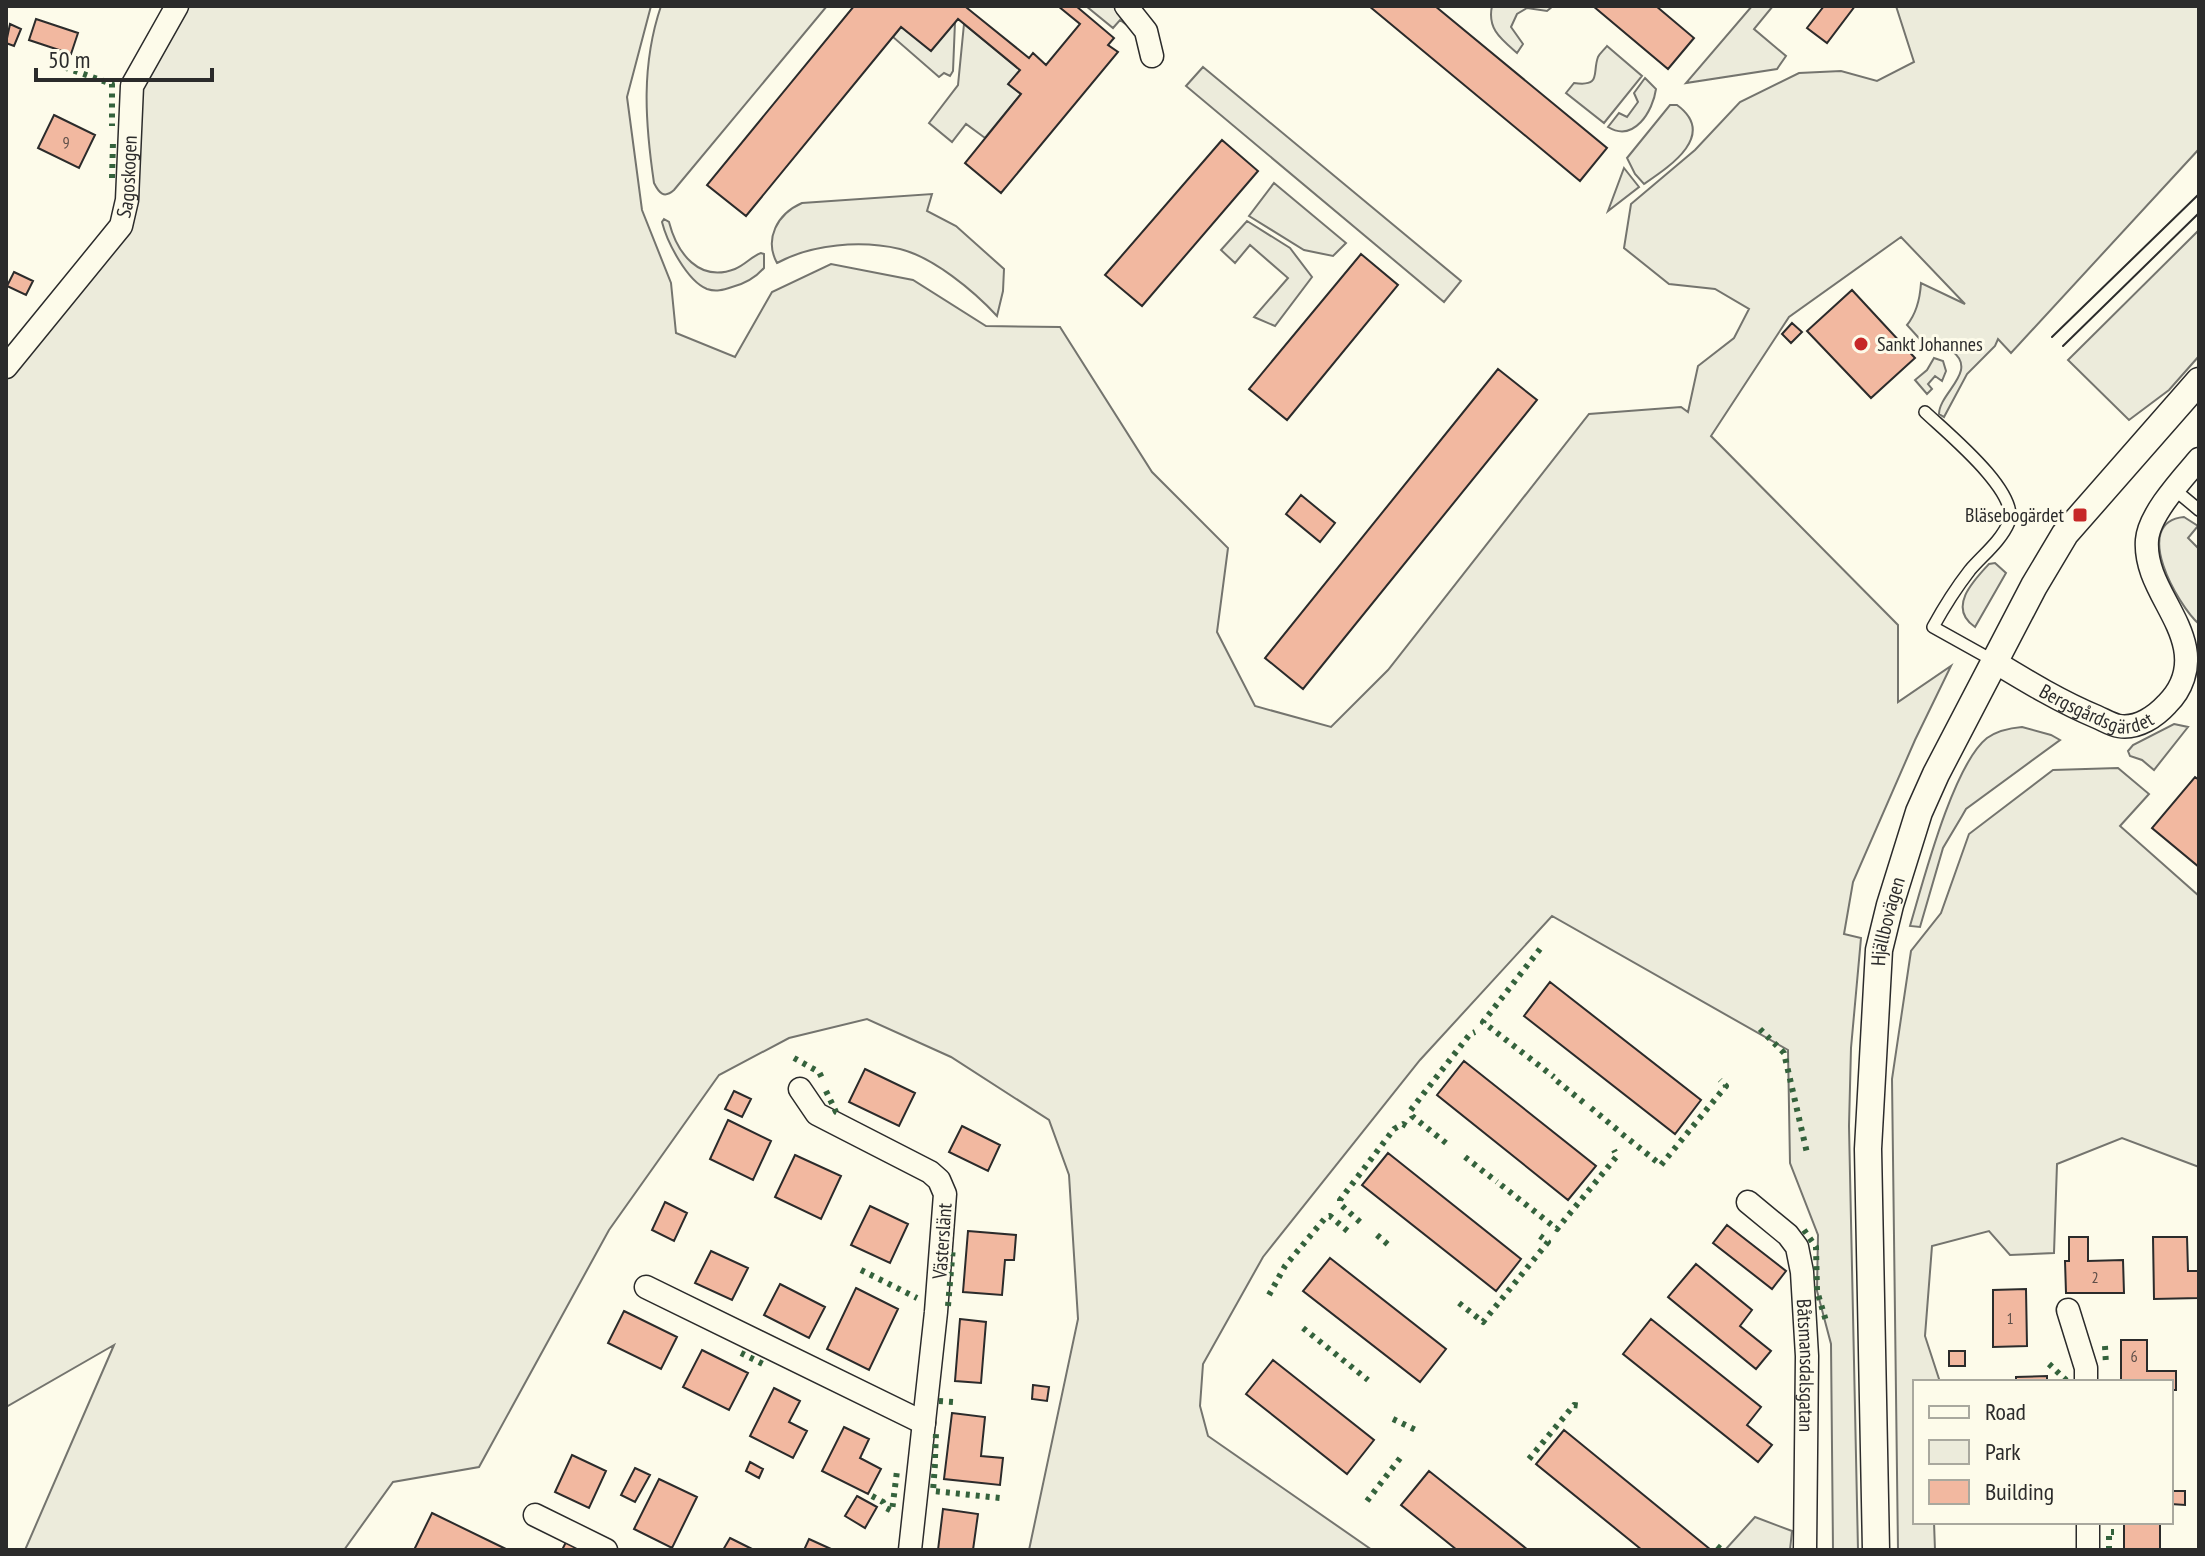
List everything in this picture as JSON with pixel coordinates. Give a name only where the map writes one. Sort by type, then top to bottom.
[{"type":"street","name":"Sagoskogen","points":[[6,367],[121,226],[127,200],[132,86],[177,6]]},
{"type":"street","points":[[1126,6],[1146,31],[1152,56]]},
{"type":"street","name":"Hjällbovägen","points":[[1876,1550],[1868,1149],[1879,950],[1890,905],[1919,812],[1936,774],[2034,586],[2065,534],[2199,381]]},
{"type":"street","name":"Bergsgårdsgärdet","points":[[1995,662],[2082,711],[2119,726],[2137,724],[2155,717],[2182,685],[2186,665],[2182,639],[2156,582],[2147,537],[2155,515],[2199,459]]},
{"type":"street","name":"Västerslänt","points":[[800,1089],[817,1114],[930,1172],[939,1180],[945,1194],[936,1312],[910,1550]]},
{"type":"street","name":"Båtsmansdalsgatan","points":[[1748,1202],[1788,1235],[1797,1247],[1802,1272],[1807,1356],[1805,1550]]},
{"type":"street","points":[[646,1287],[924,1423]]},
{"type":"street","points":[[2068,1310],[2086,1368],[2086,1380]]},
{"type":"street","points":[[535,1515],[606,1550]]},
{"type":"street","points":[[2088,1524],[2088,1550]]},
{"type":"lane","points":[[1925,412],[1997,484],[2009,505],[2010,519],[1998,539],[1949,599],[1933,627],[1995,662]]},
{"type":"lane","points":[[2175,490],[2199,510]]},
{"type":"green space","points":[[186,6],[651,6],[627,97],[642,210],[671,283],[676,333],[735,357],[772,292],[831,264],[913,280],[986,326],[1060,327],[1152,472],[1228,548],[1217,632],[1255,706],[1331,727],[1388,670],[1589,414],[1681,407],[1688,412],[1698,366],[1734,338],[1749,309],[1715,289],[1669,284],[1624,248],[1631,204],[1695,150],[1740,102],[1799,73],[1841,71],[1877,81],[1914,62],[1896,6],[2199,6],[2199,149],[2011,353],[1998,339],[1967,374],[1944,417],[1939,414],[1941,406],[1960,374],[1959,359],[1943,346],[1927,347],[1907,325],[1917,306],[1921,283],[1965,304],[1901,237],[1789,317],[1711,436],[1898,625],[1898,702],[1951,666],[1853,882],[1844,934],[1861,938],[1851,1048],[1849,1126],[1858,1550],[1833,1550],[1831,1344],[1817,1291],[1818,1235],[1790,1163],[1788,1050],[1552,916],[1420,1060],[1263,1257],[1203,1364],[1200,1406],[1208,1436],[1372,1550],[1029,1550],[1078,1319],[1069,1175],[1049,1120],[951,1057],[867,1019],[789,1038],[719,1075],[609,1230],[479,1467],[393,1482],[344,1550],[25,1550],[114,1345],[6,1407],[6,377],[124,236],[137,94]]},
{"type":"green space","points":[[661,6],[827,6],[674,190],[665,194],[654,183],[647,116],[650,50]]},
{"type":"green space","points":[[1086,6],[1113,6],[1134,25],[1135,31],[1120,20],[1113,28]]},
{"type":"green space","points":[[1492,6],[1553,6],[1547,11],[1527,8],[1517,14],[1511,27],[1523,44],[1517,53],[1493,27]]},
{"type":"green space","points":[[1752,6],[1773,6],[1754,29],[1786,56],[1777,69],[1686,83]]},
{"type":"green space","points":[[955,22],[953,71],[950,76],[944,73],[939,77],[893,37],[901,27]]},
{"type":"green space","points":[[964,24],[1020,70],[1009,84],[1021,94],[985,138],[966,124],[952,142],[929,123],[958,85]]},
{"type":"green space","points":[[1607,46],[1642,76],[1604,123],[1566,93],[1574,83],[1592,81],[1598,57]]},
{"type":"green space","points":[[1203,67],[1461,281],[1444,302],[1186,86]]},
{"type":"green space","points":[[1645,78],[1656,89],[1651,106],[1641,122],[1626,131],[1608,127],[1619,113],[1627,117],[1638,102],[1634,93]]},
{"type":"green space","points":[[1670,105],[1677,105],[1688,116],[1693,128],[1691,139],[1676,159],[1644,184],[1627,158]]},
{"type":"green space","points":[[1624,168],[1639,187],[1608,211]]},
{"type":"green space","points":[[1274,183],[1346,243],[1333,256],[1304,250],[1249,216]]},
{"type":"green space","points":[[932,194],[927,211],[956,226],[1004,269],[997,316],[952,276],[926,259],[900,249],[853,244],[821,248],[777,263],[773,254],[775,228],[786,214],[802,203]]},
{"type":"green space","points":[[664,219],[669,222],[684,254],[700,268],[711,272],[735,269],[761,253],[764,254],[764,268],[736,286],[707,289],[692,278],[679,260],[662,222]]},
{"type":"green space","points":[[1247,221],[1290,248],[1312,277],[1275,326],[1254,317],[1288,278],[1250,245],[1235,263],[1221,250]]},
{"type":"green space","points":[[2199,230],[2199,356],[2169,390],[2129,420],[2068,360]]},
{"type":"green space","points":[[1934,358],[1943,361],[1946,371],[1942,381],[1935,376],[1928,384],[1932,389],[1927,394],[1915,380],[1927,370]]},
{"type":"green space","points":[[2184,517],[2198,526],[2188,538],[2199,549],[2199,624],[2171,584],[2159,548],[2161,533],[2168,522]]},
{"type":"green space","points":[[1995,563],[2006,573],[1975,627],[1963,612],[1963,603],[1970,586],[1989,564]]},
{"type":"green space","points":[[2174,724],[2188,727],[2154,770],[2142,760],[2130,756],[2128,751],[2133,745]]},
{"type":"green space","points":[[2022,727],[2060,740],[1966,809],[1943,848],[1920,927],[1910,926],[1931,854],[1962,773],[1974,752],[1987,738],[2004,730]]},
{"type":"green space","points":[[2118,768],[2149,794],[2120,826],[2199,896],[2199,1167],[2122,1138],[2057,1164],[2054,1253],[2010,1255],[1989,1231],[1932,1246],[1925,1336],[1939,1380],[1913,1380],[1913,1524],[1934,1524],[1935,1550],[1898,1550],[1892,1079],[1911,951],[1941,913],[1969,834],[2053,770]]},
{"type":"green space","points":[[1755,1517],[1792,1531],[1790,1550],[1725,1550]]},
{"type":"building","points":[[854,6],[969,6],[967,8],[1029,58],[1033,53],[1046,65],[1080,24],[1058,6],[1076,6],[1114,38],[1108,45],[1118,52],[1001,193],[965,163],[1021,94],[1008,84],[1020,70],[958,19],[931,51],[901,27],[746,216],[707,185]]},
{"type":"building","points":[[1369,6],[1435,6],[1607,148],[1580,181]]},
{"type":"building","points":[[1593,6],[1656,6],[1694,38],[1668,69]]},
{"type":"building","points":[[1824,6],[1855,6],[1827,43],[1807,28]]},
{"type":"building","points":[[36,19],[78,33],[71,54],[29,40]]},
{"type":"building","points":[[10,24],[21,29],[14,46],[6,43]]},
{"type":"building","points":[[54,115],[95,135],[79,168],[38,148]]},
{"type":"building","points":[[1222,140],[1258,171],[1142,306],[1105,275]]},
{"type":"building","points":[[1361,254],[1398,285],[1287,420],[1249,389]]},
{"type":"building","points":[[14,272],[33,281],[26,295],[7,286]]},
{"type":"building","name":"Sankt Johannes","points":[[1852,290],[1915,358],[1871,398],[1807,331]]},
{"type":"building","points":[[1792,323],[1802,332],[1791,343],[1782,334]]},
{"type":"building","points":[[1498,369],[1537,400],[1303,689],[1265,658]]},
{"type":"building","points":[[1301,495],[1335,523],[1320,542],[1286,514]]},
{"type":"building","points":[[2195,777],[2199,780],[2199,867],[2152,828]]},
{"type":"building","points":[[1550,982],[1701,1100],[1675,1134],[1524,1016]]},
{"type":"building","points":[[1464,1061],[1596,1166],[1568,1200],[1437,1095]]},
{"type":"building","points":[[865,1069],[915,1093],[899,1126],[849,1102]]},
{"type":"building","points":[[734,1091],[751,1099],[742,1117],[725,1109]]},
{"type":"building","points":[[728,1120],[771,1141],[753,1180],[710,1159]]},
{"type":"building","points":[[962,1126],[1000,1145],[988,1171],[949,1152]]},
{"type":"building","points":[[1388,1153],[1521,1259],[1496,1291],[1362,1185]]},
{"type":"building","points":[[795,1155],[841,1176],[821,1219],[775,1197]]},
{"type":"building","points":[[665,1202],[687,1213],[674,1241],[652,1230]]},
{"type":"building","points":[[870,1206],[908,1224],[890,1263],[851,1245]]},
{"type":"building","points":[[1727,1225],[1786,1271],[1772,1289],[1713,1243]]},
{"type":"building","points":[[968,1231],[1016,1235],[1014,1260],[1005,1260],[1002,1295],[963,1292]]},
{"type":"building","points":[[2069,1237],[2088,1237],[2088,1261],[2123,1260],[2124,1293],[2066,1293],[2065,1261],[2069,1261]]},
{"type":"building","points":[[2153,1237],[2187,1237],[2188,1271],[2199,1271],[2199,1298],[2154,1299]]},
{"type":"building","points":[[711,1251],[748,1268],[732,1300],[695,1283]]},
{"type":"building","points":[[1330,1258],[1446,1349],[1420,1382],[1303,1291]]},
{"type":"building","points":[[1696,1264],[1752,1310],[1740,1326],[1771,1351],[1756,1369],[1668,1297]]},
{"type":"building","points":[[780,1284],[825,1307],[809,1338],[764,1315]]},
{"type":"building","points":[[856,1288],[898,1309],[869,1370],[827,1349]]},
{"type":"building","points":[[2026,1289],[2027,1346],[1993,1347],[1993,1290]]},
{"type":"building","points":[[624,1311],[677,1337],[661,1369],[608,1343]]},
{"type":"building","points":[[960,1319],[986,1322],[981,1383],[955,1381]]},
{"type":"building","points":[[1651,1319],[1761,1407],[1747,1425],[1772,1445],[1758,1462],[1623,1354]]},
{"type":"building","points":[[2121,1340],[2147,1340],[2147,1371],[2176,1371],[2176,1390],[2173,1390],[2173,1380],[2121,1380]]},
{"type":"building","points":[[702,1350],[748,1373],[729,1410],[683,1387]]},
{"type":"building","points":[[1949,1351],[1965,1351],[1965,1366],[1949,1366]]},
{"type":"building","points":[[1273,1360],[1374,1440],[1347,1474],[1246,1394]]},
{"type":"building","points":[[2047,1376],[2047,1380],[2016,1380],[2016,1377]]},
{"type":"building","points":[[1033,1385],[1049,1387],[1047,1401],[1032,1399]]},
{"type":"building","points":[[774,1388],[800,1401],[789,1422],[807,1431],[793,1458],[750,1436]]},
{"type":"building","points":[[952,1413],[985,1417],[981,1456],[1003,1458],[1000,1485],[944,1479]]},
{"type":"building","points":[[844,1427],[869,1439],[860,1458],[881,1469],[868,1494],[822,1471]]},
{"type":"building","points":[[1564,1430],[1711,1550],[1642,1550],[1536,1464]]},
{"type":"building","points":[[572,1455],[606,1471],[589,1508],[555,1492]]},
{"type":"building","points":[[750,1462],[763,1469],[759,1478],[746,1471]]},
{"type":"building","points":[[635,1468],[650,1475],[635,1502],[621,1495]]},
{"type":"building","points":[[1429,1471],[1528,1550],[1457,1550],[1401,1505]]},
{"type":"building","points":[[659,1479],[697,1497],[672,1548],[634,1529]]},
{"type":"building","points":[[2173,1491],[2185,1491],[2185,1505],[2173,1504]]},
{"type":"building","points":[[857,1496],[877,1507],[865,1528],[845,1516]]},
{"type":"building","points":[[943,1509],[978,1514],[973,1550],[938,1550]]},
{"type":"building","points":[[432,1513],[508,1550],[414,1550]]},
{"type":"building","points":[[2124,1524],[2160,1524],[2160,1550],[2124,1550]]},
{"type":"building","points":[[730,1538],[754,1550],[723,1550]]},
{"type":"building","points":[[809,1539],[831,1549],[831,1550],[804,1550]]},
{"type":"building","points":[[566,1542],[582,1550],[562,1550]]},
{"type":"tram line","points":[[2052,337],[2199,194]]},
{"type":"tram line","points":[[2063,346],[2199,213]]},
{"type":"hedge","points":[[55,64],[112,84],[112,126]]},
{"type":"hedge","points":[[112,178],[113,142]]},
{"type":"hedge","points":[[1540,949],[1483,1022],[1554,1077]]},
{"type":"hedge","points":[[1760,1029],[1784,1053],[1807,1153]]},
{"type":"hedge","points":[[1446,1143],[1412,1116],[1410,1111],[1470,1034],[1475,1032]]},
{"type":"hedge","points":[[794,1058],[819,1072],[823,1080]]},
{"type":"hedge","points":[[1622,1134],[1661,1165],[1726,1086],[1720,1080]]},
{"type":"hedge","points":[[1557,1081],[1588,1106]]},
{"type":"hedge","points":[[826,1091],[840,1114]]},
{"type":"hedge","points":[[1591,1108],[1620,1132]]},
{"type":"hedge","points":[[1360,1222],[1340,1204],[1340,1200],[1394,1129],[1403,1124],[1408,1127]]},
{"type":"hedge","points":[[1501,1185],[1557,1229],[1617,1156],[1614,1150]]},
{"type":"hedge","points":[[1465,1157],[1497,1182]]},
{"type":"hedge","points":[[1269,1295],[1285,1266],[1326,1217],[1330,1216],[1351,1234]]},
{"type":"hedge","points":[[1804,1230],[1816,1247],[1817,1291],[1826,1321]]},
{"type":"hedge","points":[[1377,1235],[1392,1248]]},
{"type":"hedge","points":[[1459,1303],[1483,1322],[1548,1242],[1540,1236]]},
{"type":"hedge","points":[[948,1306],[953,1247]]},
{"type":"hedge","points":[[861,1270],[917,1298]]},
{"type":"hedge","points":[[1303,1328],[1368,1380]]},
{"type":"hedge","points":[[2105,1346],[2106,1365]]},
{"type":"hedge","points":[[741,1353],[767,1366]]},
{"type":"hedge","points":[[2049,1364],[2066,1380]]},
{"type":"hedge","points":[[939,1401],[953,1402]]},
{"type":"hedge","points":[[1529,1459],[1574,1405],[1582,1406]]},
{"type":"hedge","points":[[1393,1419],[1420,1432]]},
{"type":"hedge","points":[[935,1458],[936,1433]]},
{"type":"hedge","points":[[1367,1501],[1401,1457]]},
{"type":"hedge","points":[[935,1464],[933,1491],[1000,1498]]},
{"type":"hedge","points":[[872,1496],[892,1511],[897,1471]]},
{"type":"hedge","points":[[2109,1550],[2109,1532],[2114,1532]]},
{"type":"hedge","points":[[1717,1546],[1722,1550]]},
{"type":"place","name":"Sankt Johannes","points":[[1861,344]]},
{"type":"place","name":"Bläsebogärdet","points":[[2080,515]]}]
